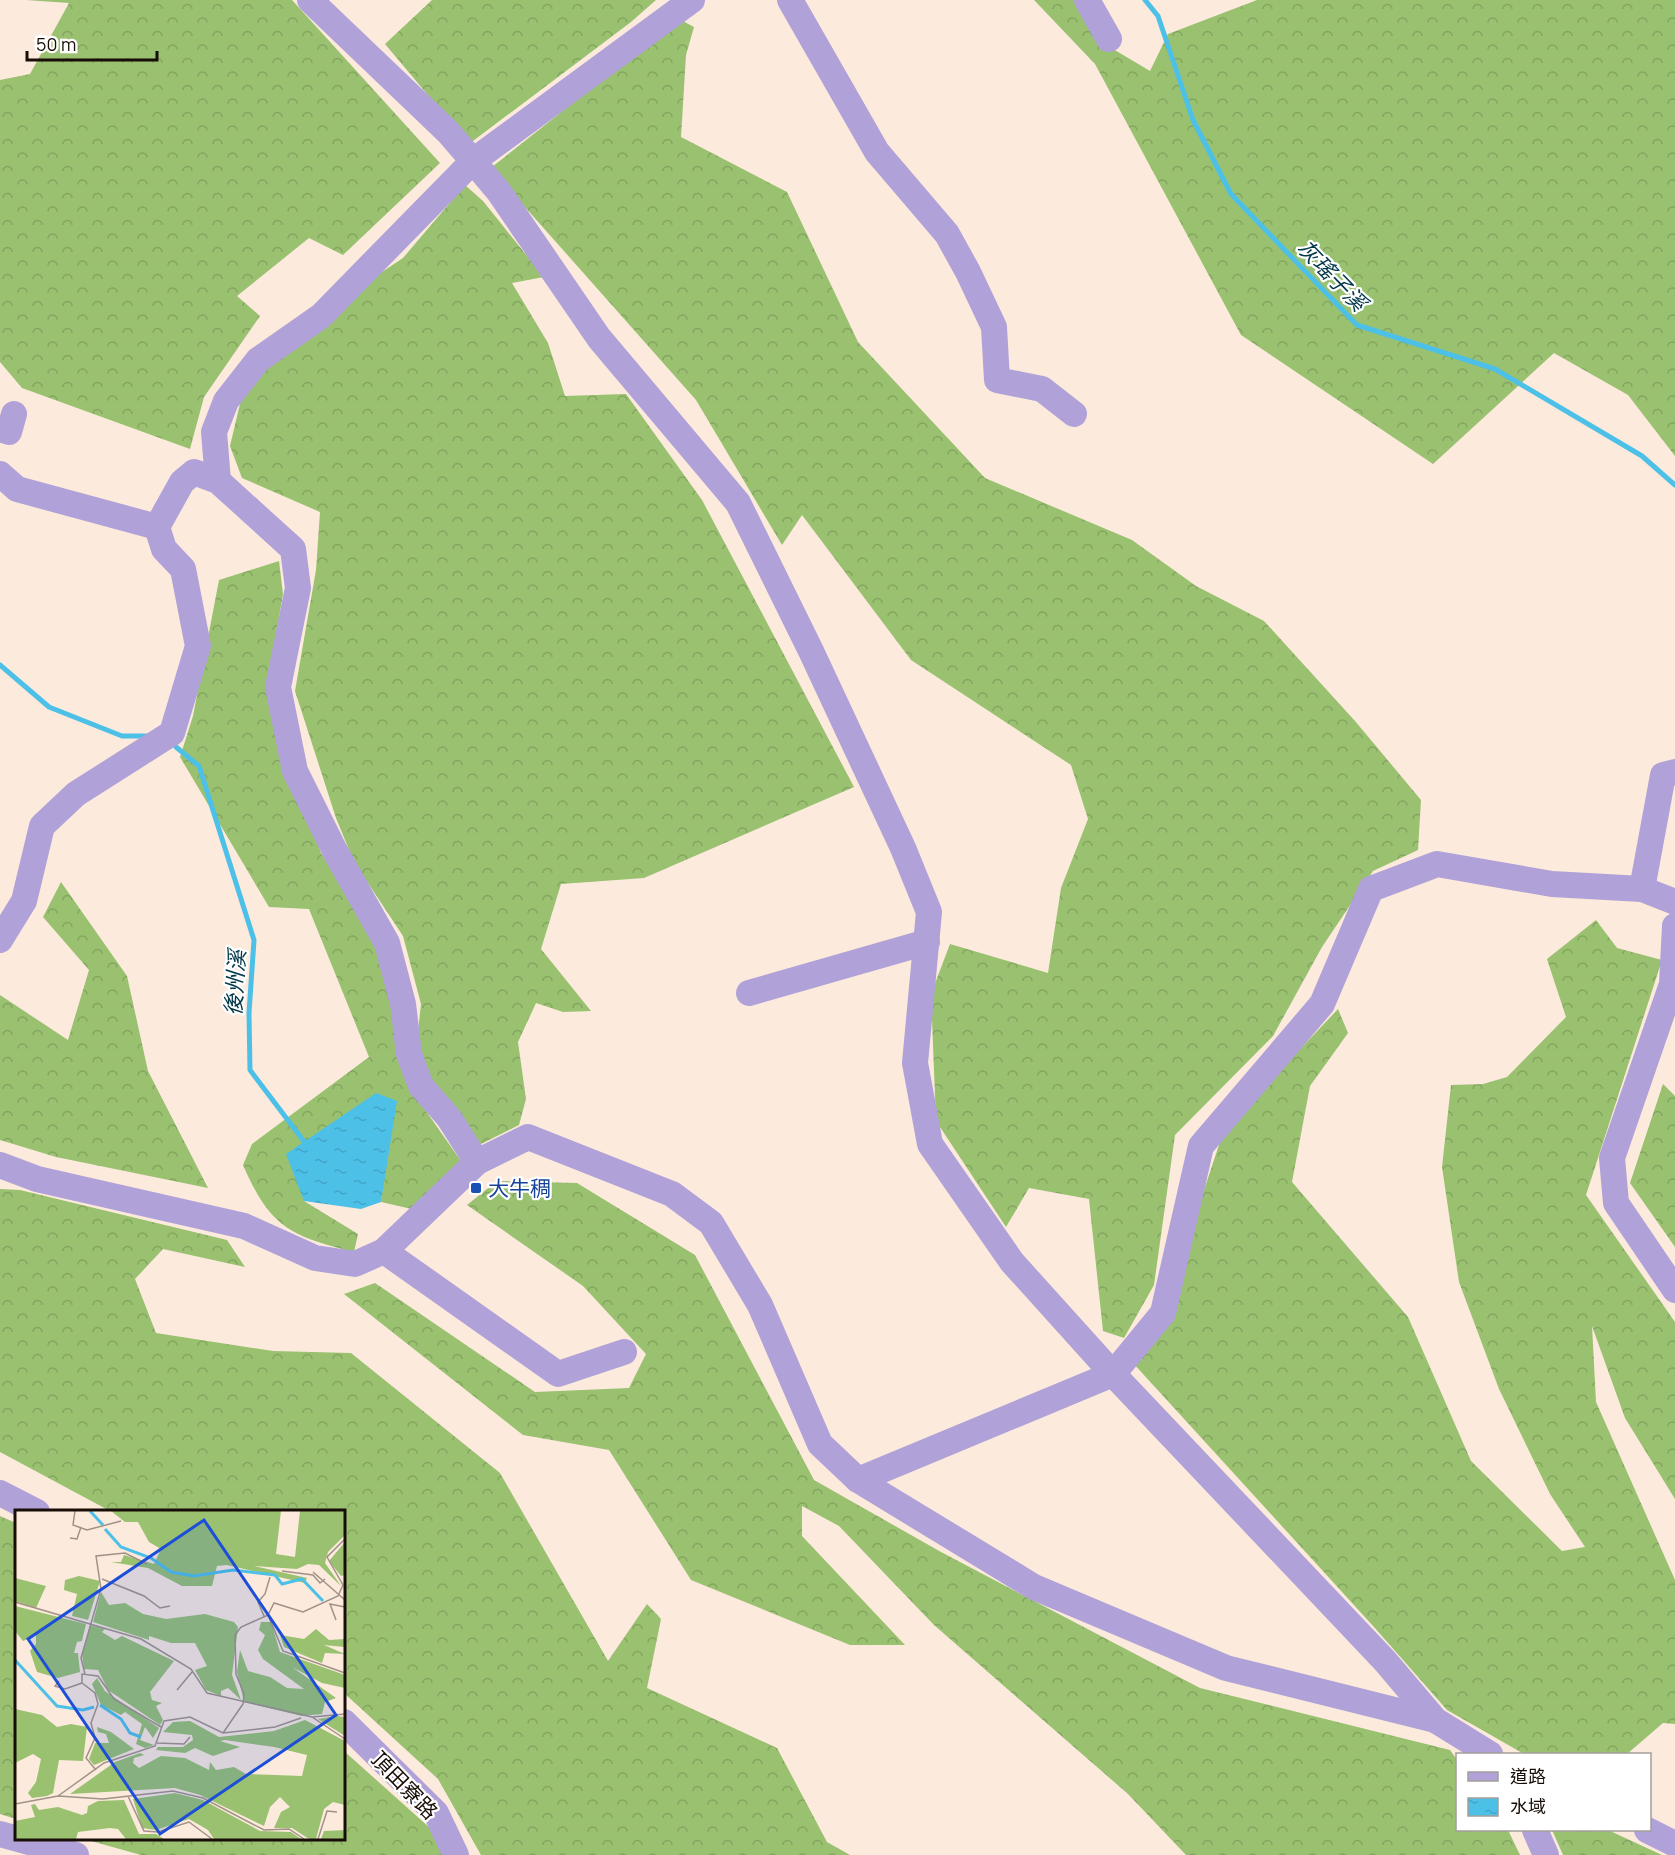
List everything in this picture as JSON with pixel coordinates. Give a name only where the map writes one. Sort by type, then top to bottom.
[{"type":"street","points":[[310,0],[448,132],[474,161],[499,192],[599,338],[738,503],[903,848],[929,912],[915,1063],[930,1144],[1012,1262],[1113,1374],[1385,1661],[1435,1720],[1487,1753]]},
{"type":"street","points":[[218,481],[214,432],[226,401],[258,360],[321,316],[474,161],[692,0]]},
{"type":"street","points":[[790,0],[877,152],[947,234],[968,272],[994,327],[998,380],[1042,389],[1074,414]]},
{"type":"street","points":[[1087,0],[1109,39]]},
{"type":"street","points":[[0,940],[24,901],[42,826],[76,794],[172,733],[198,646],[183,569],[164,549],[157,527],[182,482],[194,472],[218,481],[293,549],[298,588],[278,687],[295,771],[335,850],[387,943],[403,1004],[409,1054],[421,1086],[449,1118],[477,1162]]},
{"type":"street","points":[[0,474],[17,489],[157,527]]},
{"type":"street","points":[[1642,889],[1663,775],[1675,772]]},
{"type":"street","points":[[858,1479],[1113,1374],[1163,1313],[1201,1146],[1322,1004],[1371,889],[1437,864],[1552,884],[1642,889],[1675,902]]},
{"type":"street","points":[[1675,926],[1672,984],[1612,1158],[1616,1203],[1675,1290]]},
{"type":"street","points":[[749,993],[927,942]]},
{"type":"street","points":[[0,1165],[37,1179],[244,1226],[315,1258],[355,1264],[384,1251],[477,1162],[528,1137],[672,1194],[711,1223],[760,1305],[820,1444],[858,1479],[1034,1587],[1215,1664],[1435,1720]]},
{"type":"street","points":[[384,1251],[558,1374],[624,1353]]},
{"type":"street","points":[[0,1493],[33,1510]]},
{"type":"street","name":"頂田寮路","points":[[345,1723],[436,1813],[456,1855]]},
{"type":"street","points":[[1535,1831],[1546,1855]]},
{"type":"street","points":[[1649,1831],[1675,1844]]},
{"type":"street","points":[[0,1834],[15,1838]]},
{"type":"street","points":[[22,1840],[76,1855]]},
{"type":"green space","points":[[26,0],[292,0],[440,163],[343,255],[309,238],[237,296],[260,316],[204,397],[190,449],[22,388],[0,362],[0,80],[30,74],[69,3]]},
{"type":"green space","points":[[432,0],[656,0],[631,22],[469,144],[385,44]]},
{"type":"green space","points":[[1034,0],[1075,0],[1103,43],[1150,71],[1168,34],[1257,0],[1675,0],[1675,456],[1628,395],[1554,353],[1433,464],[1241,335],[1095,64]]},
{"type":"green space","points":[[679,19],[694,27],[686,55],[681,137],[787,192],[858,342],[985,478],[1132,540],[1196,586],[1264,621],[1355,721],[1421,800],[1418,850],[1373,871],[1322,947],[1273,1036],[1175,1135],[1154,1285],[1124,1338],[1103,1331],[1089,1199],[1029,1188],[1006,1227],[936,1121],[931,994],[950,944],[1048,973],[1061,888],[1088,819],[1071,765],[911,660],[802,515],[782,545],[696,400],[492,167]]},
{"type":"green space","points":[[465,185],[483,201],[544,277],[512,283],[548,343],[565,396],[626,394],[702,500],[854,787],[644,878],[561,884],[541,949],[591,1011],[563,1012],[536,1003],[518,1042],[526,1099],[519,1125],[479,1145],[415,1059],[421,1004],[403,936],[354,862],[336,818],[295,691],[316,570],[320,512],[242,478],[230,446],[243,391],[346,296],[403,258]]},
{"type":"green space","points":[[279,561],[283,594],[268,681],[321,853],[379,938],[421,1104],[461,1161],[416,1210],[381,1202],[385,1168],[304,1201],[358,1234],[354,1252],[313,1240],[285,1226],[273,1216],[263,1202],[243,1165],[252,1144],[369,1057],[309,909],[269,907],[180,757],[193,716],[219,580]]},
{"type":"green space","points":[[61,882],[127,976],[148,1071],[208,1188],[56,1157],[0,1140],[0,995],[68,1040],[89,970],[43,917]]},
{"type":"green space","points":[[1596,920],[1617,948],[1662,960],[1586,1195],[1675,1322],[1675,1499],[1625,1418],[1592,1326],[1596,1402],[1675,1580],[1675,1724],[1663,1723],[1628,1753],[1522,1753],[1447,1710],[1133,1363],[1163,1313],[1220,1142],[1253,1099],[1338,1009],[1348,1033],[1310,1086],[1292,1182],[1408,1317],[1471,1461],[1562,1551],[1585,1547],[1550,1494],[1499,1389],[1459,1282],[1442,1167],[1451,1085],[1483,1084],[1507,1077],[1566,1017],[1547,959]]},
{"type":"green space","points":[[1663,1084],[1675,1096],[1675,1247],[1630,1183]]},
{"type":"green space","points":[[497,1181],[577,1183],[695,1255],[814,1480],[941,1552],[1200,1688],[1450,1750],[1456,1759],[1456,1831],[1508,1831],[1520,1855],[1186,1855],[1128,1794],[934,1625],[839,1526],[802,1506],[802,1536],[905,1645],[850,1645],[691,1580],[609,1450],[523,1435],[344,1294],[375,1283],[535,1392],[629,1388],[646,1354],[583,1286],[467,1205]]},
{"type":"green space","points":[[0,1189],[20,1190],[227,1240],[245,1267],[163,1249],[135,1279],[156,1333],[273,1351],[351,1353],[500,1473],[608,1661],[647,1604],[661,1619],[647,1688],[777,1748],[827,1842],[850,1855],[481,1855],[438,1779],[345,1694],[345,1510],[108,1510],[0,1452]]},
{"type":"green space","points":[[0,1516],[15,1523],[15,1819],[0,1814]]},
{"type":"green space","points":[[345,1752],[430,1828],[444,1855],[141,1855],[88,1840],[345,1840]]},
{"type":"green space","points":[[1552,1831],[1610,1831],[1662,1855],[1563,1855]]},
{"type":"water","points":[[376,1093],[397,1101],[381,1202],[361,1209],[304,1201],[286,1154]]},
{"type":"waterway","name":"灰瑤子溪","points":[[1145,0],[1158,16],[1193,120],[1231,194],[1357,325],[1495,369],[1642,456],[1675,485]]},
{"type":"waterway","name":"後州溪","points":[[0,665],[49,707],[122,736],[149,736]]},
{"type":"waterway","name":"後州溪","points":[[176,747],[199,766],[254,940],[249,1013],[250,1070],[309,1148]]},
{"type":"place","name":"大牛稠","points":[[476,1188]]}]
